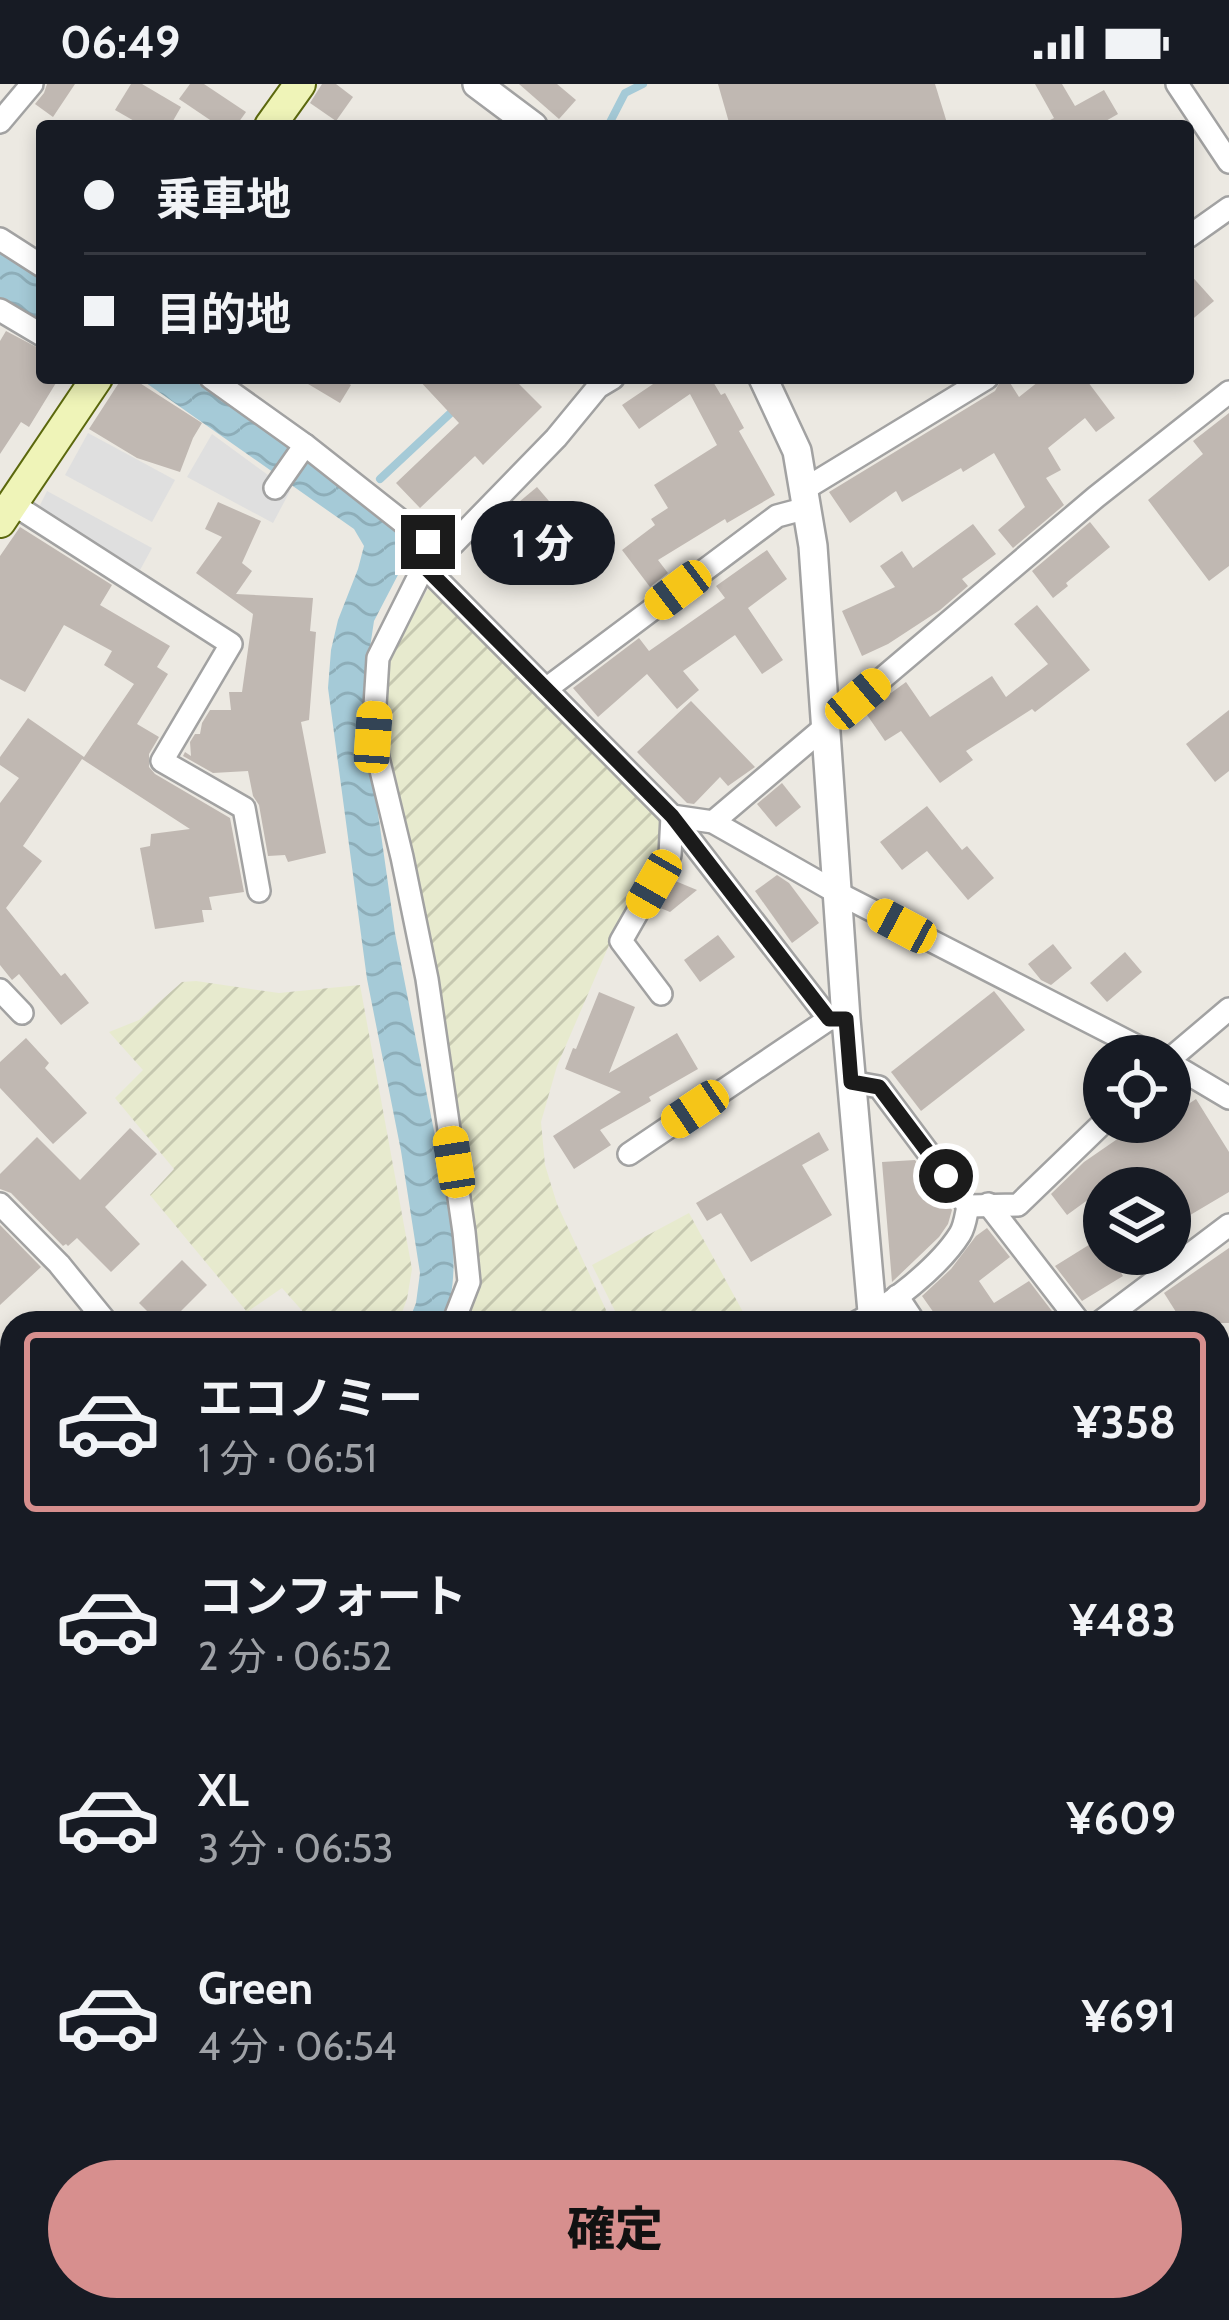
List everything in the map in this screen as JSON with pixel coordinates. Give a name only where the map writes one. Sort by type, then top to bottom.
[{"type":"main road","points":[[274,120],[299,84]]},
{"type":"main road","points":[[6,513],[94,384]]},
{"type":"street","points":[[477,84],[525,120]]},
{"type":"street","points":[[1177,84],[1229,162]]},
{"type":"street","points":[[0,122],[22,89]]},
{"type":"street","points":[[1194,233],[1229,208]]},
{"type":"street","points":[[0,239],[36,262]]},
{"type":"street","points":[[0,310],[36,331]]},
{"type":"street","points":[[219,384],[428,542],[453,544],[603,384]]},
{"type":"street","points":[[766,384],[796,451],[813,546],[836,892],[837,1019],[851,1082],[866,1311]]},
{"type":"street","points":[[546,689],[778,516],[978,384]]},
{"type":"street","points":[[713,822],[1096,497],[1229,392]]},
{"type":"street","points":[[275,488],[305,445]]},
{"type":"street","points":[[6,513],[231,644],[162,761],[244,808],[259,891]]},
{"type":"street","points":[[428,542],[424,566],[378,658],[373,737],[427,979],[469,1282],[458,1311]]},
{"type":"street","points":[[424,566],[672,816],[837,1019]]},
{"type":"street","points":[[672,816],[713,822],[836,892],[1115,1035]]},
{"type":"street","points":[[661,994],[621,941],[670,854],[672,816]]},
{"type":"street","points":[[0,990],[22,1013]]},
{"type":"street","points":[[1191,1042],[1229,1009]]},
{"type":"street","points":[[629,1154],[837,1019]]},
{"type":"street","points":[[1191,1074],[1229,1098]]},
{"type":"street","points":[[851,1082],[879,1087],[1070,1311]]},
{"type":"street","points":[[978,1205],[1018,1205],[1083,1142]]},
{"type":"street","points":[[0,1204],[97,1311]]},
{"type":"street","points":[[878,1311],[922,1276],[962,1232],[978,1205]]},
{"type":"street","points":[[1115,1311],[1229,1225]]},
{"type":"street","points":[[897,1296],[907,1311]]},
{"type":"green space","points":[[429,587],[666,823],[557,1066],[541,1122],[545,1165],[557,1204],[606,1311],[471,1311],[477,1289],[381,738],[388,660]]},
{"type":"green space","points":[[182,982],[279,993],[360,985],[412,1269],[402,1311],[302,1311],[282,1288],[246,1311],[150,1195],[174,1169],[115,1098],[143,1070],[109,1032],[139,1020]]},
{"type":"green space","points":[[689,1213],[742,1311],[615,1311],[592,1265]]},
{"type":"shaded area","points":[[88,433],[175,480],[152,522],[65,475]]},
{"type":"shaded area","points":[[212,434],[290,491],[273,523],[187,477]]},
{"type":"shaded area","points":[[47,491],[152,548],[140,570],[39,507]]},
{"type":"water","points":[[0,253],[36,275],[36,320],[0,299]]},
{"type":"water","points":[[148,384],[199,384],[400,523],[408,543],[400,571],[374,621],[365,721],[395,933],[450,1212],[453,1283],[447,1311],[413,1311],[420,1273],[367,979],[328,688],[338,620],[364,546],[354,529]]},
{"type":"building","points":[[47,84],[75,84],[53,117],[35,104]]},
{"type":"building","points":[[131,84],[142,84],[181,107],[173,120],[132,120],[115,110]]},
{"type":"building","points":[[190,84],[204,84],[246,112],[240,120],[210,120],[179,99]]},
{"type":"building","points":[[322,84],[336,84],[353,97],[337,120],[310,103]]},
{"type":"building","points":[[519,84],[557,84],[576,100],[559,119]]},
{"type":"building","points":[[718,84],[935,84],[946,120],[728,120]]},
{"type":"building","points":[[1035,84],[1062,84],[1075,106],[1104,90],[1118,114],[1108,120],[1050,120],[1054,118]]},
{"type":"building","points":[[1194,279],[1214,301],[1194,318]]},
{"type":"building","points":[[6,331],[36,347],[36,384],[55,384],[29,427],[21,422],[0,454],[0,341]]},
{"type":"building","points":[[118,384],[141,384],[202,423],[180,472],[137,458],[89,429]]},
{"type":"building","points":[[308,384],[351,385],[340,403]]},
{"type":"building","points":[[423,384],[519,384],[542,407],[483,465],[475,456],[420,508],[396,483],[459,423]]},
{"type":"building","points":[[653,384],[714,384],[721,395],[725,393],[744,428],[739,431],[775,495],[658,560],[668,573],[650,587],[622,550],[655,525],[651,519],[668,508],[654,485],[717,445],[690,394],[639,429],[622,405]]},
{"type":"building","points":[[999,384],[1011,384],[1019,397],[1035,384],[1090,384],[1115,418],[1096,432],[1085,418],[1048,448],[1061,470],[1046,478],[1064,505],[1013,548],[998,530],[1025,507],[994,453],[902,502],[896,491],[850,523],[829,492],[995,391]]},
{"type":"building","points":[[1229,413],[1229,566],[1209,581],[1148,500],[1203,454],[1193,441]]},
{"type":"building","points":[[537,487],[566,521],[536,546],[507,512]]},
{"type":"building","points":[[218,502],[261,521],[242,563],[252,571],[236,594],[313,598],[310,631],[316,632],[309,720],[301,722],[326,853],[288,862],[285,855],[268,856],[248,771],[213,773],[183,756],[185,752],[191,756],[190,742],[200,734],[210,710],[231,710],[229,692],[242,692],[253,614],[196,573],[222,537],[205,529]]},
{"type":"building","points":[[1090,522],[1110,547],[1053,598],[1032,571]]},
{"type":"building","points":[[973,524],[996,554],[962,579],[968,586],[940,610],[862,656],[842,611],[895,587],[880,566],[902,551],[913,568]]},
{"type":"building","points":[[20,527],[112,585],[100,605],[170,646],[157,667],[168,674],[137,724],[159,737],[149,754],[149,767],[230,818],[244,892],[209,897],[212,910],[202,910],[204,922],[155,929],[140,848],[150,846],[151,834],[190,829],[82,759],[23,846],[42,861],[6,908],[89,1003],[61,1025],[19,974],[12,980],[0,965],[0,803],[19,778],[0,765],[0,757],[28,718],[84,757],[134,684],[104,665],[112,651],[64,625],[25,692],[0,679],[0,556]]},
{"type":"building","points":[[767,550],[787,579],[748,608],[783,660],[762,674],[735,635],[683,671],[699,690],[677,709],[647,674],[598,717],[573,688],[639,638],[649,651],[725,598],[716,586]]},
{"type":"building","points":[[1037,605],[1090,670],[1035,712],[1032,709],[966,751],[973,760],[940,783],[901,731],[885,741],[865,712],[906,682],[930,717],[992,676],[1006,697],[1048,664],[1014,624]]},
{"type":"building","points":[[691,701],[755,767],[728,786],[720,777],[694,804],[687,803],[637,752]]},
{"type":"building","points":[[1229,710],[1229,771],[1215,782],[1186,744]]},
{"type":"building","points":[[782,783],[801,807],[776,827],[757,804]]},
{"type":"building","points":[[927,806],[962,850],[967,846],[994,878],[968,900],[927,851],[902,870],[880,842]]},
{"type":"building","points":[[777,875],[789,883],[819,923],[792,943],[755,891]]},
{"type":"building","points":[[673,880],[697,890],[670,912],[658,907]]},
{"type":"building","points":[[718,935],[735,957],[700,982],[684,960]]},
{"type":"building","points":[[1053,944],[1072,968],[1051,985],[1028,964]]},
{"type":"building","points":[[1125,952],[1142,972],[1107,1002],[1090,983]]},
{"type":"building","points":[[994,991],[1025,1030],[921,1111],[891,1072]]},
{"type":"building","points":[[599,992],[635,1007],[609,1073],[677,1033],[698,1069],[600,1130],[611,1145],[574,1169],[553,1136],[621,1092],[565,1069]]},
{"type":"building","points":[[26,1038],[49,1063],[45,1068],[87,1113],[53,1144],[0,1088],[0,1062]]},
{"type":"building","points":[[1196,1099],[1229,1152],[1229,1192],[1191,1215],[1191,1167],[1083,1167],[1083,1203],[1067,1215],[1051,1194],[1084,1162],[1112,1143],[1191,1143],[1191,1102]]},
{"type":"building","points":[[130,1128],[157,1154],[105,1207],[140,1244],[111,1272],[77,1238],[63,1246],[11,1193],[0,1189],[0,1174],[37,1137],[80,1180]]},
{"type":"building","points":[[819,1132],[829,1150],[802,1165],[832,1215],[751,1262],[721,1213],[707,1221],[696,1203]]},
{"type":"building","points":[[915,1160],[943,1198],[943,1206],[952,1210],[939,1237],[892,1282],[882,1162]]},
{"type":"building","points":[[0,1225],[41,1267],[0,1305]]},
{"type":"building","points":[[987,1228],[1010,1257],[979,1281],[994,1303],[1029,1281],[1052,1311],[933,1311],[922,1296]]},
{"type":"building","points":[[1229,1248],[1229,1311],[1175,1311],[1164,1293]]},
{"type":"building","points":[[1083,1249],[1083,1275],[1123,1276],[1082,1301],[1055,1266]]},
{"type":"building","points":[[182,1260],[207,1285],[181,1311],[147,1311],[139,1303]]},
{"type":"waterway","points":[[611,120],[625,93],[643,84]]},
{"type":"waterway","points":[[380,479],[456,408]]},
{"type":"route","points":[[428,542],[424,566],[672,816],[829,1019],[846,1019],[851,1082],[879,1087],[946,1176]]}]
